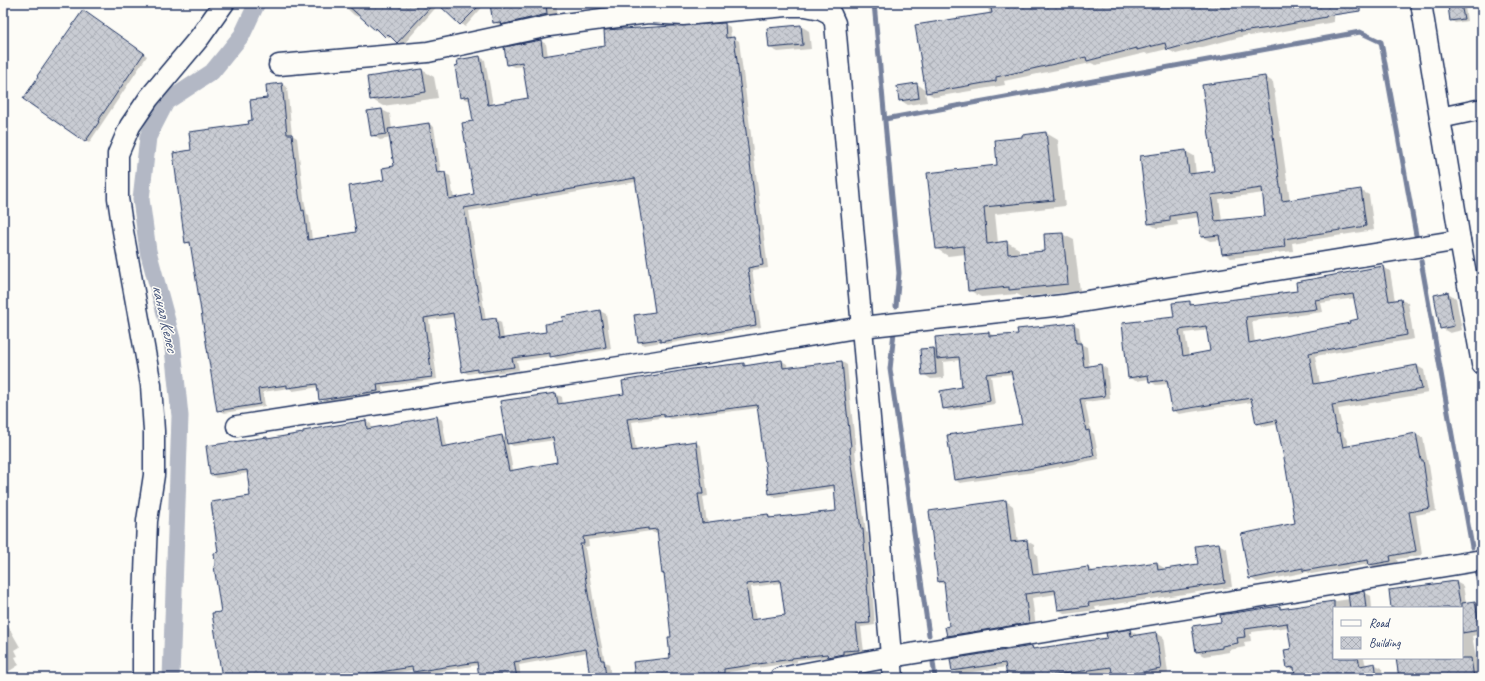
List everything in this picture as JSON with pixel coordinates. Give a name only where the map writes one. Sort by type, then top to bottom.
[{"type":"street","points":[[143,678],[146,536],[154,475],[154,431],[151,385],[118,198],[118,154],[130,126],[149,98],[200,37],[224,3]]},
{"type":"street","points":[[1421,3],[1482,364]]},
{"type":"street","points":[[279,65],[428,52],[550,26],[648,8],[683,15],[787,6],[805,6],[821,9],[831,14],[835,23],[893,678]]},
{"type":"street","points":[[1440,118],[1482,109]]},
{"type":"street","points":[[237,426],[652,362],[862,327],[1063,305],[1460,240]]},
{"type":"street","points":[[780,678],[891,657],[1482,560]]},
{"type":"building","points":[[345,3],[434,3],[397,43],[388,34],[385,37],[376,28],[375,30]]},
{"type":"building","points":[[437,3],[482,3],[460,25]]},
{"type":"building","points":[[546,3],[547,14],[501,25],[500,22],[493,23],[490,4]]},
{"type":"building","points":[[990,3],[1360,3],[1360,11],[1326,16],[1269,28],[1241,32],[1240,30],[1167,50],[1165,43],[1137,50],[1137,48],[1087,61],[1086,57],[996,77],[996,81],[926,93],[915,25],[992,13]]},
{"type":"building","points":[[1461,4],[1464,19],[1450,21],[1448,6]]},
{"type":"building","points":[[83,10],[144,53],[85,142],[23,99],[38,77],[37,76]]},
{"type":"building","points":[[725,23],[726,38],[734,37],[763,265],[748,268],[756,325],[660,342],[660,339],[638,342],[634,315],[655,312],[635,178],[464,208],[482,320],[496,318],[499,339],[546,332],[545,324],[563,321],[562,317],[600,310],[606,347],[550,357],[550,353],[512,358],[514,367],[477,372],[477,369],[462,372],[453,313],[424,318],[432,377],[377,384],[378,391],[319,400],[317,384],[287,388],[287,385],[258,389],[260,404],[217,411],[190,242],[185,243],[173,153],[191,150],[189,132],[249,124],[248,121],[252,120],[250,100],[267,98],[266,85],[282,83],[287,134],[292,134],[299,195],[302,211],[304,210],[308,240],[356,232],[349,186],[384,180],[382,168],[394,166],[388,129],[429,123],[437,173],[445,172],[449,199],[474,194],[462,123],[473,121],[469,96],[460,98],[455,66],[458,65],[457,60],[480,56],[488,105],[528,98],[522,62],[507,65],[504,47],[541,40],[543,56],[605,46],[604,30]]},
{"type":"building","points":[[801,25],[803,45],[769,48],[767,28]]},
{"type":"building","points":[[422,69],[426,92],[370,100],[367,77]]},
{"type":"building","points":[[1265,76],[1282,201],[1361,189],[1366,226],[1284,239],[1285,247],[1222,254],[1219,235],[1201,237],[1197,212],[1170,216],[1170,221],[1148,224],[1140,156],[1186,150],[1189,174],[1214,171],[1202,85]],"holes":[[[1262,188],[1265,216],[1215,221],[1211,195]]]},
{"type":"building","points":[[917,83],[919,98],[899,101],[897,86]]},
{"type":"building","points":[[382,109],[386,134],[371,136],[367,111]]},
{"type":"building","points":[[1046,132],[1054,200],[984,207],[987,244],[1007,241],[1008,254],[1045,251],[1044,234],[1063,233],[1068,284],[1009,290],[1009,287],[968,291],[964,246],[936,249],[927,173],[997,165],[995,140],[1022,137],[1022,135]]},
{"type":"building","points":[[1383,266],[1389,301],[1401,299],[1407,335],[1309,353],[1314,384],[1417,365],[1422,389],[1332,405],[1337,433],[1340,433],[1343,447],[1416,433],[1421,460],[1423,460],[1430,508],[1409,512],[1416,551],[1390,556],[1391,561],[1369,565],[1368,560],[1303,571],[1303,568],[1249,579],[1241,534],[1295,523],[1276,420],[1256,424],[1251,398],[1172,411],[1167,380],[1149,382],[1148,375],[1128,378],[1122,323],[1174,317],[1172,303],[1190,301],[1190,305],[1297,291],[1296,282]],"holes":[[[1353,294],[1358,319],[1349,321],[1350,323],[1249,343],[1246,317],[1317,309],[1315,300]],[[1206,326],[1210,351],[1183,356],[1179,330]]]},
{"type":"building","points":[[1448,292],[1454,326],[1440,329],[1434,295]]},
{"type":"building","points":[[1074,323],[1076,343],[1081,343],[1084,367],[1101,364],[1105,396],[1080,399],[1086,431],[1089,430],[1094,456],[1028,469],[954,480],[947,435],[1022,424],[1011,371],[986,374],[990,401],[943,409],[940,391],[962,387],[959,357],[937,359],[935,337],[989,332],[989,336],[1018,334],[1017,329]]},
{"type":"building","points":[[934,348],[936,374],[922,375],[920,349]]},
{"type":"building","points":[[782,360],[783,368],[842,361],[852,465],[861,529],[863,529],[870,623],[856,624],[859,650],[843,651],[843,654],[828,657],[827,654],[792,658],[724,669],[724,673],[684,678],[635,678],[633,662],[670,658],[668,637],[671,637],[664,573],[662,574],[657,529],[648,530],[648,528],[583,537],[584,544],[580,544],[592,618],[601,660],[604,660],[606,678],[590,678],[586,649],[514,662],[517,678],[479,678],[477,662],[413,672],[412,667],[341,678],[222,678],[212,613],[221,612],[214,566],[214,553],[218,552],[211,502],[250,496],[247,470],[210,475],[206,446],[267,437],[267,439],[366,420],[367,429],[437,416],[442,447],[502,435],[509,471],[557,462],[553,437],[507,444],[500,401],[556,393],[558,404],[624,394],[622,381],[692,369],[744,363],[744,366]],"holes":[[[757,405],[769,494],[834,485],[836,511],[769,518],[768,514],[702,523],[698,494],[703,494],[696,441],[632,451],[627,419],[664,414],[664,417]],[[780,580],[785,615],[751,620],[746,584]]]},
{"type":"building","points":[[1006,500],[1011,542],[1027,540],[1033,575],[1088,567],[1089,572],[1157,562],[1158,570],[1198,564],[1195,546],[1219,543],[1225,583],[1088,603],[1089,606],[1058,610],[1055,590],[1025,594],[1029,623],[947,636],[945,627],[949,626],[944,581],[938,582],[929,511]]},
{"type":"building","points":[[1456,581],[1461,607],[1391,607],[1389,590]]},
{"type":"building","points":[[1364,591],[1366,607],[1350,607],[1348,594]]},
{"type":"building","points":[[1334,601],[1333,659],[1358,659],[1360,666],[1375,663],[1377,678],[1295,678],[1294,667],[1287,668],[1284,650],[1291,649],[1287,623],[1245,629],[1245,637],[1237,638],[1238,643],[1222,646],[1222,648],[1196,652],[1192,626],[1221,622],[1220,615],[1280,606],[1280,609]]},
{"type":"building","points":[[1475,601],[1480,630],[1463,633],[1462,603]]},
{"type":"building","points":[[1130,629],[1131,636],[1156,632],[1161,669],[1113,677],[1111,667],[1035,678],[1007,678],[1005,663],[952,671],[950,659],[1032,646],[1033,649],[1107,638],[1106,633]]},
{"type":"building","points":[[1471,658],[1474,678],[1399,678],[1396,659]]},
{"type":"waterway","name":"канал Келес","points":[[171,678],[180,416],[172,339],[148,251],[141,199],[148,137],[166,102],[212,72],[242,35],[257,3]]},
{"type":"waterway","points":[[874,3],[899,273],[896,306]]},
{"type":"waterway","points":[[885,119],[1360,32],[1381,42],[1416,235]]},
{"type":"waterway","points":[[1421,261],[1472,547]]},
{"type":"waterway","points":[[894,332],[890,369],[929,635]]},
{"type":"waterway","points":[[1477,574],[1482,603]]},
{"type":"waterway","points":[[933,662],[935,678]]}]
